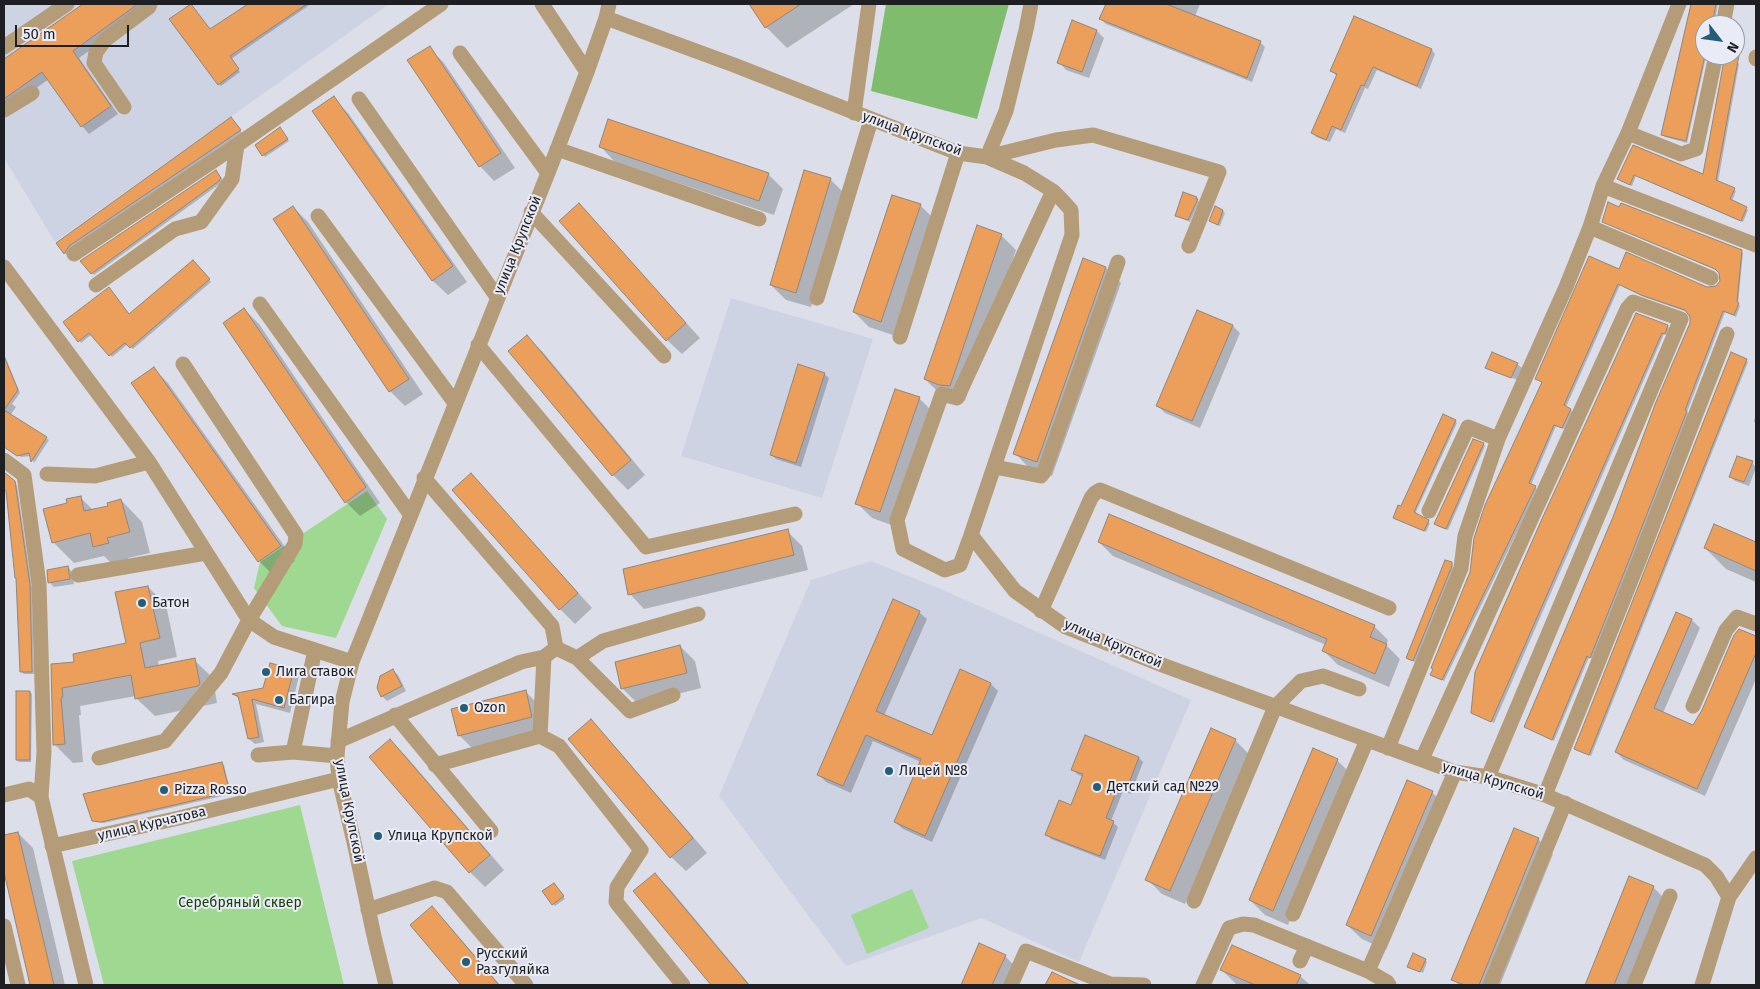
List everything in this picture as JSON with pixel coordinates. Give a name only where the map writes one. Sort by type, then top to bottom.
[{"type":"street","points":[[4,47],[67,4]]},
{"type":"street","points":[[124,106],[94,63],[96,52],[105,40],[149,7],[150,4]]},
{"type":"street","points":[[74,254],[237,145],[441,4]]},
{"type":"street","points":[[542,4],[587,72]]},
{"type":"street","points":[[854,113],[869,4]]},
{"type":"street","points":[[987,157],[1006,111],[1031,4]]},
{"type":"street","points":[[1388,748],[1461,568],[1465,536],[1498,439],[1566,287],[1590,227],[1603,186],[1628,133],[1679,4]]},
{"type":"street","name":"улица Крупской","points":[[386,985],[339,779],[338,748],[342,702],[352,662],[424,478],[548,173],[608,11],[734,65],[871,120],[958,153],[987,157],[1024,173],[1053,191],[1070,210],[1072,235],[970,535],[1015,591],[1066,627],[1165,666],[1455,772],[1488,776],[1545,794],[1705,865],[1716,876],[1729,897]]},
{"type":"street","points":[[460,53],[548,173]]},
{"type":"street","points":[[1628,133],[1680,154],[1696,149],[1714,65]]},
{"type":"street","points":[[4,110],[32,93]]},
{"type":"street","points":[[359,98],[497,297]]},
{"type":"street","points":[[817,298],[871,120]]},
{"type":"street","points":[[987,157],[1056,140],[1093,135],[1219,172],[1189,246]]},
{"type":"street","points":[[96,285],[175,229],[201,222],[232,178],[237,145]]},
{"type":"street","points":[[557,149],[759,219]]},
{"type":"street","points":[[900,336],[958,153]]},
{"type":"street","points":[[1603,186],[1756,245]]},
{"type":"street","points":[[970,535],[960,565],[945,570],[903,549],[897,520],[942,394],[957,398],[1053,191]]},
{"type":"street","points":[[531,212],[664,356]]},
{"type":"street","points":[[318,216],[455,402]]},
{"type":"street","points":[[1590,227],[1711,278]]},
{"type":"street","points":[[995,466],[1041,476],[1044,472],[1118,262]]},
{"type":"street","points":[[4,267],[148,462],[248,620],[274,637],[352,662]]},
{"type":"street","points":[[1422,759],[1627,309],[1633,302],[1681,319],[1488,776]]},
{"type":"street","points":[[260,304],[410,514]]},
{"type":"street","points":[[1545,794],[1644,549],[1727,334]]},
{"type":"street","points":[[478,345],[646,546],[795,514]]},
{"type":"street","points":[[99,758],[165,741],[221,673],[248,620],[295,544],[296,535],[183,364]]},
{"type":"street","points":[[1429,511],[1468,427],[1498,439]]},
{"type":"street","points":[[4,460],[24,475],[40,584],[44,752],[41,797],[86,985]]},
{"type":"street","points":[[47,474],[95,476],[148,462]]},
{"type":"street","points":[[424,478],[552,626],[540,736]]},
{"type":"street","points":[[1041,611],[1091,498],[1100,490],[1390,608]]},
{"type":"street","points":[[78,576],[206,553]]},
{"type":"street","points":[[577,658],[603,641],[698,614]]},
{"type":"street","points":[[1693,706],[1726,630],[1737,617],[1756,624]]},
{"type":"street","points":[[293,752],[315,650]]},
{"type":"street","points":[[258,755],[338,748],[395,715],[521,662],[550,653],[577,658],[630,711],[673,695]]},
{"type":"street","points":[[1194,901],[1275,707],[1301,681],[1323,676],[1359,689]]},
{"type":"street","points":[[395,715],[491,831]]},
{"type":"street","points":[[435,765],[540,736],[559,746],[641,850],[617,886],[616,902],[683,985]]},
{"type":"street","points":[[1293,914],[1367,740]]},
{"type":"street","points":[[1368,971],[1455,772]]},
{"type":"street","name":"улица Курчатова","points":[[52,846],[170,820],[339,779]]},
{"type":"street","points":[[4,795],[28,789],[41,797]]},
{"type":"street","points":[[1490,985],[1565,803]]},
{"type":"street","points":[[1702,985],[1729,897],[1756,858]]},
{"type":"street","points":[[368,910],[435,888],[447,892],[526,985]]},
{"type":"street","points":[[1634,985],[1670,896]]},
{"type":"street","points":[[1203,985],[1229,928],[1244,924],[1254,924],[1368,971],[1389,985]]},
{"type":"street","points":[[4,926],[18,985]]},
{"type":"street","points":[[1300,961],[1307,946]]},
{"type":"street","points":[[1011,985],[1026,951],[1110,984],[1144,985]]},
{"type":"shaded area","points":[[4,4],[389,4],[55,242],[4,158]]},
{"type":"shaded area","points":[[731,298],[873,339],[822,498],[681,456]]},
{"type":"shaded area","name":"Лицей №8","points":[[871,561],[943,590],[1191,700],[1079,962],[982,918],[846,966],[719,796],[811,580]]},
{"type":"green space","points":[[886,4],[1009,4],[977,119],[871,91]]},
{"type":"green space","points":[[367,491],[387,519],[336,638],[282,626],[254,588],[260,562]]},
{"type":"green space","name":"Серебряный сквер","points":[[300,805],[344,985],[104,985],[72,861]]},
{"type":"green space","points":[[912,889],[929,928],[867,954],[851,915]]},
{"type":"building","points":[[83,4],[138,4],[73,51],[111,106],[81,127],[42,72],[4,99],[4,59]]},
{"type":"building","points":[[191,4],[210,29],[248,4],[307,4],[230,56],[239,69],[218,85],[169,19]]},
{"type":"building","points":[[749,4],[801,4],[765,28]]},
{"type":"building","points":[[1106,4],[1166,4],[1261,41],[1247,78],[1099,19]]},
{"type":"building","points":[[1691,4],[1716,4],[1714,15],[1695,15],[1695,65],[1703,65],[1686,141],[1661,135]]},
{"type":"building","points":[[1354,16],[1432,49],[1417,86],[1373,67],[1364,86],[1361,85],[1341,130],[1332,126],[1326,140],[1311,133],[1337,74],[1330,71]]},
{"type":"building","points":[[1072,20],[1097,30],[1082,72],[1057,63]]},
{"type":"building","points":[[430,46],[501,153],[479,167],[407,60]]},
{"type":"building","points":[[1723,65],[1737,65],[1716,180],[1735,188],[1730,199],[1747,207],[1741,221],[1634,175],[1630,185],[1617,179],[1633,145],[1703,174]]},
{"type":"building","points":[[334,96],[453,266],[432,281],[312,111]]},
{"type":"building","points":[[231,117],[241,130],[69,246],[64,254],[56,243]]},
{"type":"building","points":[[608,119],[769,173],[759,201],[599,147]]},
{"type":"building","points":[[280,127],[288,139],[262,156],[255,145]]},
{"type":"building","points":[[216,170],[221,178],[219,181],[91,274],[80,261]]},
{"type":"building","points":[[804,170],[831,178],[796,293],[770,285]]},
{"type":"building","points":[[1183,192],[1198,199],[1188,220],[1175,216]]},
{"type":"building","points":[[892,195],[921,204],[881,322],[853,312]]},
{"type":"building","points":[[1608,202],[1619,207],[1621,203],[1742,250],[1737,302],[1739,303],[1734,315],[1723,311],[1685,410],[1687,411],[1590,658],[1587,656],[1552,740],[1524,727],[1613,517],[1656,402],[1690,323],[1690,317],[1685,310],[1641,295],[1618,284],[1564,405],[1571,409],[1562,428],[1554,425],[1529,483],[1536,486],[1442,680],[1430,675],[1433,669],[1431,668],[1470,572],[1474,538],[1485,505],[1542,382],[1535,379],[1589,256],[1619,269],[1626,252],[1707,287],[1716,286],[1720,281],[1719,273],[1715,269],[1602,222]]},
{"type":"building","points":[[579,203],[686,323],[666,341],[559,221]]},
{"type":"building","points":[[293,206],[409,379],[389,392],[273,219]]},
{"type":"building","points":[[1215,206],[1223,210],[1218,225],[1209,221]]},
{"type":"building","points":[[977,225],[1002,234],[950,386],[939,385],[924,379]]},
{"type":"building","points":[[1083,258],[1106,267],[1037,462],[1013,454]]},
{"type":"building","points":[[193,260],[210,279],[130,348],[125,343],[109,356],[89,333],[78,342],[63,322],[109,287],[129,314]]},
{"type":"building","points":[[244,308],[366,487],[345,503],[223,323]]},
{"type":"building","points":[[1197,310],[1233,325],[1192,421],[1156,406]]},
{"type":"building","points":[[1636,313],[1668,325],[1665,334],[1662,333],[1491,722],[1471,713],[1475,672],[1541,521]]},
{"type":"building","points":[[527,335],[631,460],[612,476],[508,351]]},
{"type":"building","points":[[1492,352],[1518,363],[1511,378],[1485,368]]},
{"type":"building","points":[[1731,352],[1747,359],[1589,755],[1574,749]]},
{"type":"building","points":[[4,356],[18,390],[4,410]]},
{"type":"building","points":[[798,364],[825,373],[796,463],[770,455]]},
{"type":"building","points":[[154,367],[281,546],[258,562],[131,383]]},
{"type":"building","points":[[895,389],[920,397],[880,512],[855,504]]},
{"type":"building","points":[[4,410],[47,437],[31,462],[29,453],[17,456],[4,447]]},
{"type":"building","points":[[1443,414],[1456,420],[1414,512],[1429,520],[1424,531],[1393,518],[1398,505],[1401,506]]},
{"type":"building","points":[[1473,439],[1484,443],[1446,529],[1434,524]]},
{"type":"building","points":[[1737,456],[1753,461],[1744,482],[1729,477]]},
{"type":"building","points":[[4,472],[15,481],[30,585],[32,672],[20,672],[16,578],[6,491],[4,489]]},
{"type":"building","points":[[471,473],[578,593],[559,610],[452,490]]},
{"type":"building","points":[[81,496],[84,511],[108,506],[107,503],[121,499],[130,532],[107,538],[109,543],[93,547],[90,533],[52,543],[43,509],[67,503],[66,499]]},
{"type":"building","points":[[1109,514],[1375,625],[1370,637],[1387,644],[1375,674],[1322,651],[1327,639],[1098,542]]},
{"type":"building","points":[[1714,524],[1756,542],[1756,571],[1704,548]]},
{"type":"building","points":[[788,529],[794,555],[628,595],[623,569]]},
{"type":"building","points":[[1445,560],[1452,562],[1452,566],[1413,661],[1406,658]]},
{"type":"building","points":[[68,566],[70,579],[48,583],[47,570]]},
{"type":"building","points":[[148,586],[160,638],[140,643],[145,668],[195,658],[200,684],[135,699],[131,675],[62,688],[63,697],[61,698],[65,744],[53,745],[51,664],[74,662],[73,654],[126,643],[115,592]]},
{"type":"building","points":[[893,599],[920,611],[876,711],[932,735],[960,669],[991,683],[925,836],[894,822],[921,759],[866,735],[843,786],[817,775]]},
{"type":"building","points":[[1676,612],[1692,619],[1654,708],[1693,725],[1702,710],[1734,635],[1739,629],[1756,636],[1756,653],[1697,789],[1615,752]]},
{"type":"building","points":[[680,645],[687,673],[621,689],[615,662]]},
{"type":"building","points":[[270,663],[294,669],[284,708],[252,699],[259,737],[248,739],[238,696],[232,694],[263,688]]},
{"type":"building","points":[[393,669],[402,686],[381,697],[377,688],[380,676]]},
{"type":"building","points":[[526,690],[532,717],[458,736],[451,709]]},
{"type":"building","points":[[16,691],[30,691],[30,760],[16,760]]},
{"type":"building","points":[[591,719],[693,838],[670,858],[568,739]]},
{"type":"building","points":[[1211,728],[1236,739],[1170,891],[1145,880]]},
{"type":"building","points":[[1085,735],[1139,757],[1126,791],[1118,787],[1106,818],[1114,821],[1100,856],[1045,835],[1059,800],[1071,805],[1083,774],[1071,770]]},
{"type":"building","points":[[390,739],[490,855],[469,873],[369,757]]},
{"type":"building","points":[[1313,748],[1338,759],[1273,911],[1249,900]]},
{"type":"building","points":[[222,762],[230,792],[101,822],[92,821],[83,794]]},
{"type":"building","points":[[1407,780],[1433,791],[1371,936],[1346,925]]},
{"type":"building","points":[[1514,828],[1539,838],[1479,985],[1465,985],[1451,980]]},
{"type":"building","points":[[18,832],[54,985],[30,985],[4,872],[4,835]]},
{"type":"building","points":[[655,873],[749,985],[711,985],[633,891]]},
{"type":"building","points":[[1629,876],[1654,886],[1614,985],[1585,985]]},
{"type":"building","points":[[554,883],[564,896],[552,905],[542,891]]},
{"type":"building","points":[[432,906],[499,985],[461,985],[410,925]]},
{"type":"building","points":[[979,943],[1006,955],[992,985],[961,985]]},
{"type":"building","points":[[1232,945],[1301,975],[1296,985],[1255,985],[1220,970]]},
{"type":"building","points":[[1413,953],[1426,959],[1420,972],[1407,967]]},
{"type":"building","points":[[1052,972],[1080,985],[1045,985]]},
{"type":"place","name":"Батон","points":[[142,603]]},
{"type":"place","name":"Лига ставок","points":[[266,672]]},
{"type":"place","name":"Багира","points":[[279,700]]},
{"type":"place","name":"Ozon","points":[[464,708]]},
{"type":"place","name":"Лицей №8","points":[[889,771]]},
{"type":"place","name":"Детский сад №29","points":[[1097,787]]},
{"type":"place","name":"Pizza Rosso","points":[[164,790]]},
{"type":"place","name":"Улица Крупской","points":[[378,836]]},
{"type":"place","name":"Русский Разгуляйка","points":[[466,962]]}]
